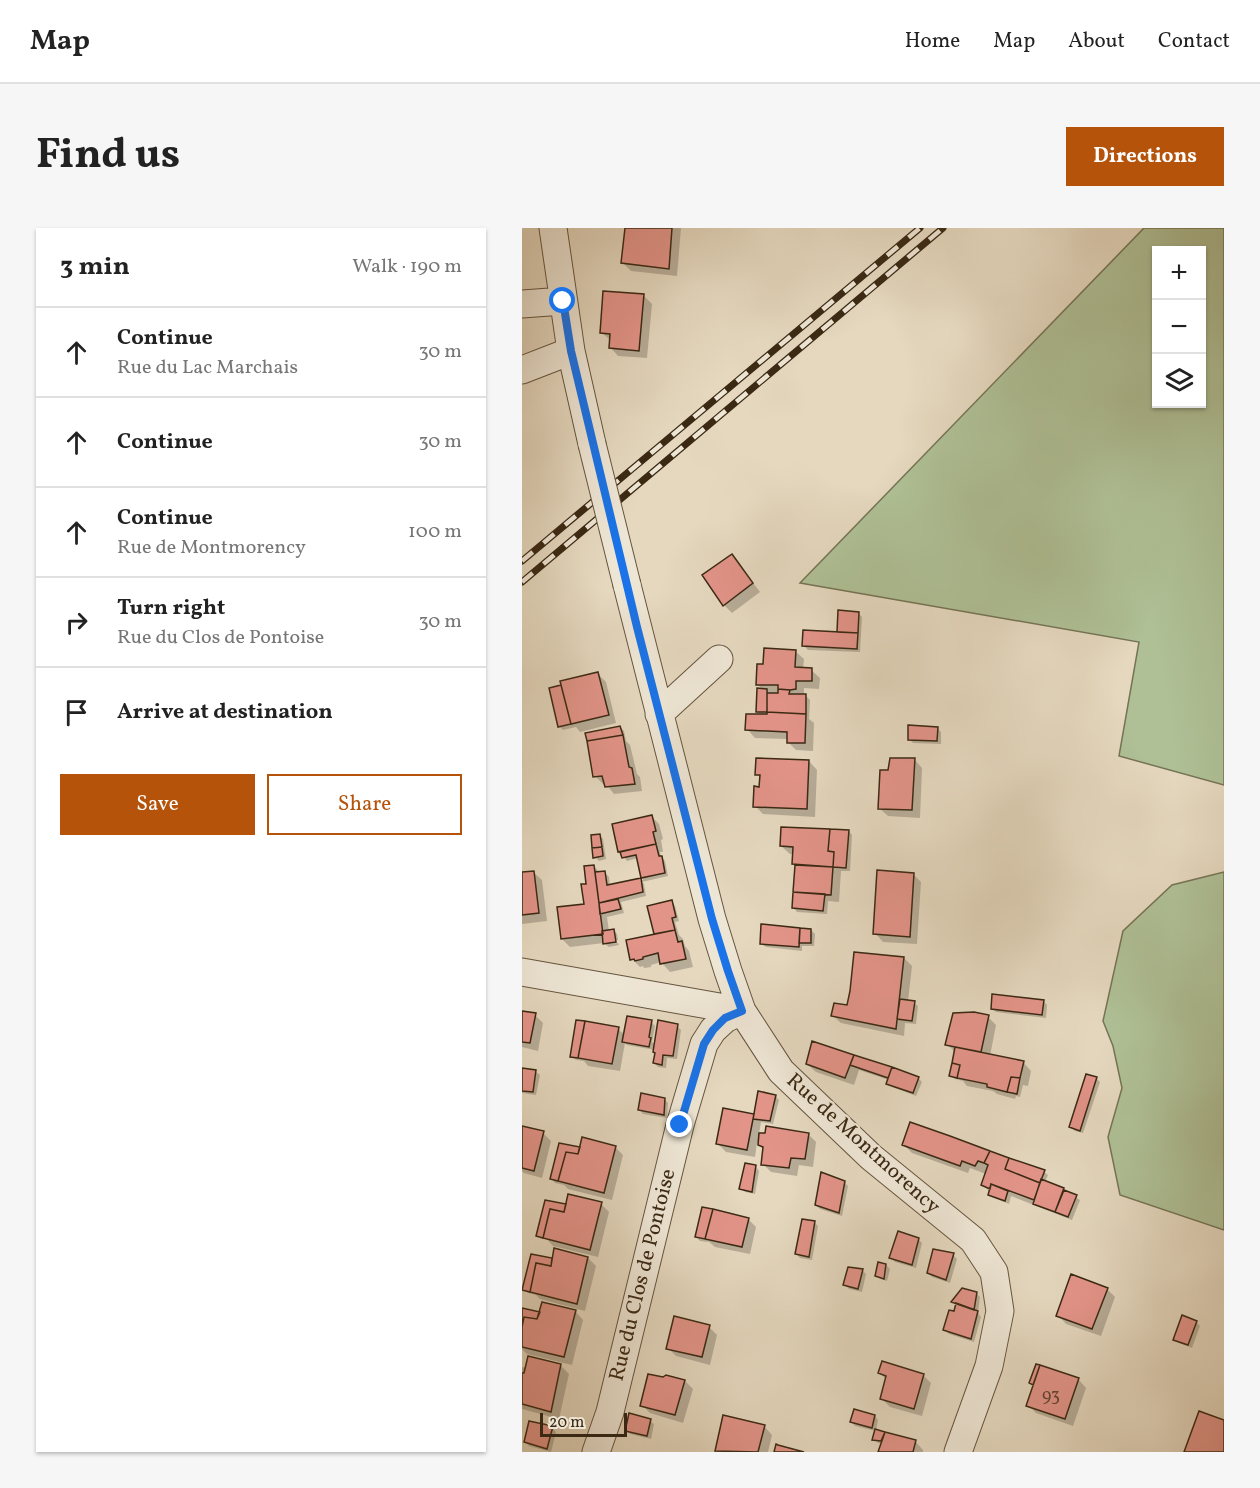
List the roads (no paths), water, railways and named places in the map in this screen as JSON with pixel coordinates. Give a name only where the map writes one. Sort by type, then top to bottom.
[{"type":"street","name":"Rue de Montmorency","points":[[553,228],[571,351],[592,444],[712,919],[742,1011],[781,1071],[871,1157],[973,1240],[994,1272],[1000,1311],[992,1355],[958,1452]]},
{"type":"street","points":[[522,304],[563,301]]},
{"type":"street","points":[[522,370],[571,351]]},
{"type":"street","points":[[659,714],[719,659]]},
{"type":"street","points":[[522,972],[742,1011]]},
{"type":"street","name":"Rue du Clos de Pontoise","points":[[596,1452],[610,1413],[680,1125],[704,1044],[725,1018],[742,1011]]},
{"type":"railway","points":[[522,561],[920,228]]},
{"type":"railway","points":[[522,582],[943,228]]}]
